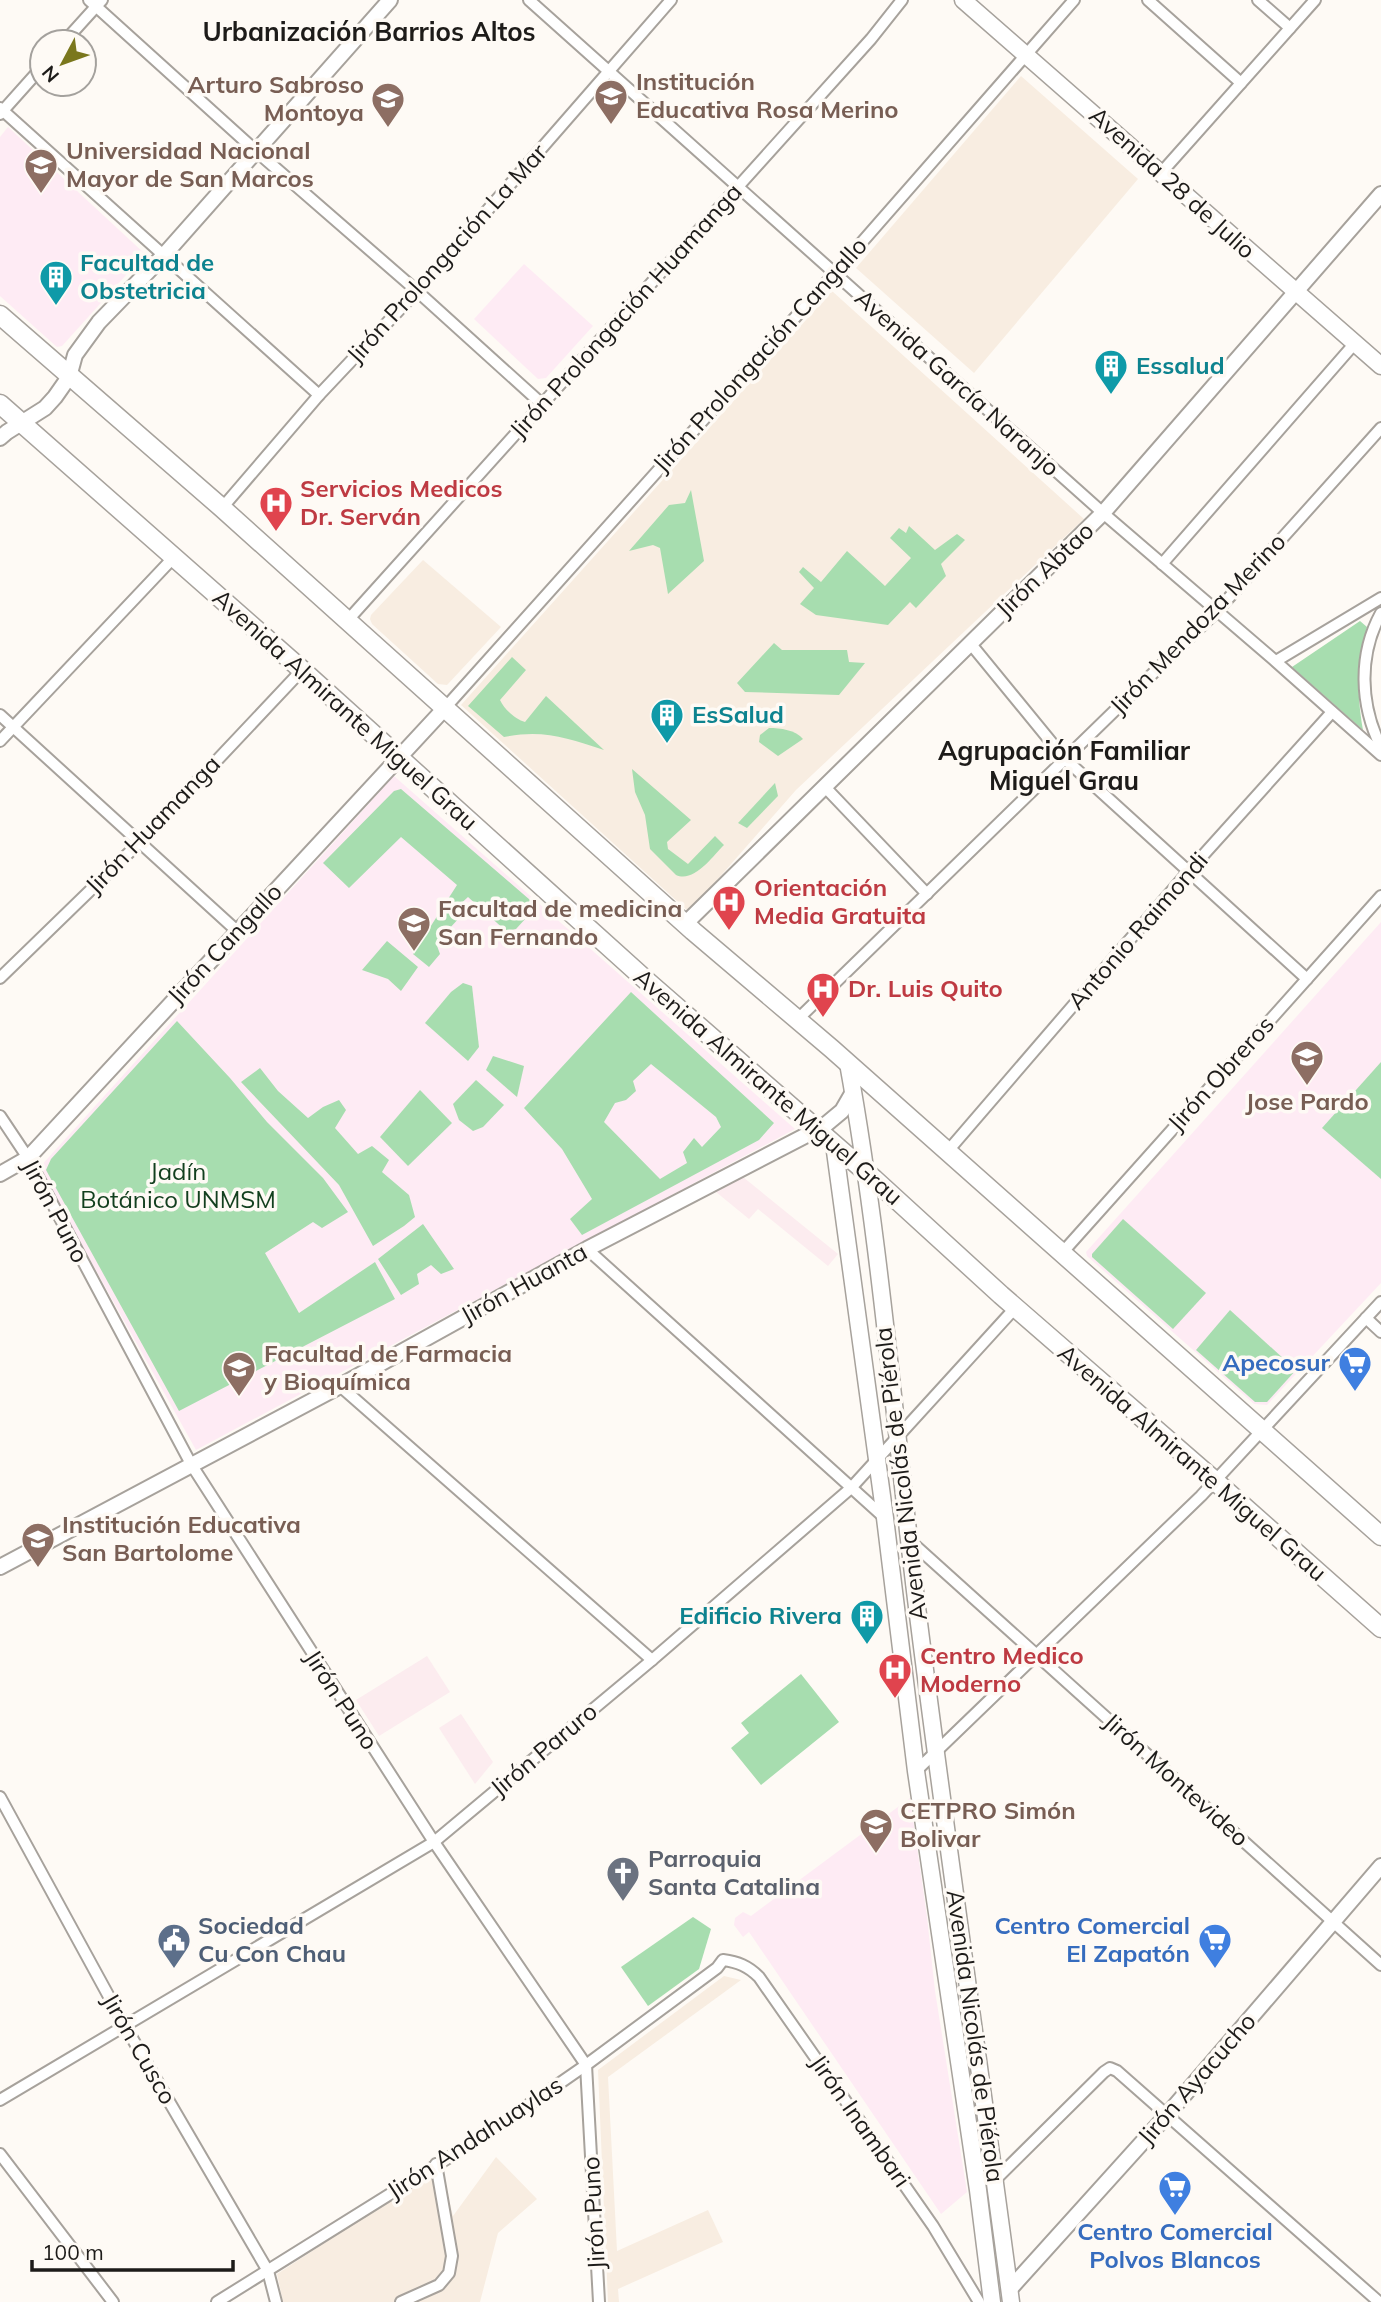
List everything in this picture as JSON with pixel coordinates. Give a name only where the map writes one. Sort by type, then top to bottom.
[{"type":"main road","name":"Avenida 28 de Julio","points":[[964,0],[1381,366]]},
{"type":"main road","points":[[0,315],[348,621],[441,712],[848,1063],[1062,1253],[1259,1435],[1381,1535]]},
{"type":"main road","name":"Avenida Almirante Miguel Grau","points":[[0,404],[402,755],[648,982],[820,1127],[834,1144],[864,1166],[1015,1308],[1218,1478],[1381,1629]]},
{"type":"main road","name":"Avenida Nicolás de Piérola","points":[[848,1063],[864,1166],[935,1753],[996,2179],[1010,2296]]},
{"type":"main road","name":"Avenida Nicolás de Piérola","points":[[834,1144],[916,1771],[992,2302]]},
{"type":"main road","points":[[851,1272],[876,1268]]},
{"type":"street","points":[[0,438],[45,408],[69,377],[75,355],[99,322],[165,254],[390,0]]},
{"type":"street","name":"Avenida García Naranjo","points":[[529,0],[1103,513],[1381,755]]},
{"type":"street","name":"Jirón Prolongación La Mar","points":[[222,508],[319,395],[417,291],[671,0]]},
{"type":"street","name":"Jirón Prolongación Huamanga","points":[[348,621],[871,39],[902,0]]},
{"type":"street","name":"Jirón Prolongación Cangallo","points":[[441,712],[835,273],[1073,0]]},
{"type":"street","points":[[1148,0],[1241,83]]},
{"type":"street","points":[[1258,0],[1290,28]]},
{"type":"street","points":[[1161,173],[1315,0]]},
{"type":"street","points":[[75,28],[96,2],[256,151],[543,405]]},
{"type":"street","points":[[28,82],[1,111],[165,254],[319,395]]},
{"type":"street","name":"Jirón Abtao","points":[[685,924],[1103,513],[1381,194]]},
{"type":"street","points":[[1162,564],[1355,343]]},
{"type":"street","name":"Jirón Mendoza Merino","points":[[797,1019],[1217,611],[1381,428]]},
{"type":"street","points":[[0,741],[174,557]]},
{"type":"street","points":[[1276,662],[1381,598]]},
{"type":"street","points":[[1381,613],[1369,641],[1364,682],[1371,722],[1381,747]]},
{"type":"street","points":[[970,643],[1065,759],[1307,979]]},
{"type":"street","name":"Jirón Huamanga","points":[[0,978],[140,842],[302,670]]},
{"type":"street","name":"Jirón Cangallo","points":[[0,1174],[28,1158],[441,712]]},
{"type":"street","name":"Antonio Raimondi","points":[[947,1152],[1188,872],[1332,712]]},
{"type":"street","points":[[0,715],[237,931]]},
{"type":"street","points":[[824,786],[927,894]]},
{"type":"street","name":"Jirón Obreros","points":[[1062,1253],[1381,896]]},
{"type":"street","name":"Jirón Huanta","points":[[0,1567],[340,1386],[586,1249],[820,1127],[842,1111],[852,1087]]},
{"type":"street","name":"Jirón Puno","points":[[0,1116],[28,1158],[191,1464],[434,1842],[586,2065],[599,2302]]},
{"type":"street","points":[[586,1249],[885,1518]]},
{"type":"street","points":[[916,1771],[1218,1478],[1381,1302]]},
{"type":"street","name":"Jirón Paruro","points":[[0,2100],[434,1842],[852,1488],[1015,1308]]},
{"type":"street","points":[[1366,1318],[1381,1332]]},
{"type":"street","points":[[340,1386],[652,1660]]},
{"type":"street","name":"Jirón Montevideo","points":[[909,1540],[1381,1965]]},
{"type":"street","name":"Jirón Cusco","points":[[0,1797],[125,2026],[268,2271],[276,2302]]},
{"type":"street","name":"Jirón Ayacucho","points":[[1010,2296],[1381,1866]]},
{"type":"street","name":"Jirón Andahuaylas","points":[[217,2302],[488,2133],[718,1968],[723,1960]]},
{"type":"street","name":"Jirón Inambari","points":[[723,1960],[741,1963],[759,1977],[933,2226],[979,2302]]},
{"type":"street","points":[[996,2179],[1110,2068],[1117,2071],[1379,2302]]},
{"type":"street","points":[[0,2154],[113,2302]]},
{"type":"street","points":[[401,2302],[439,2285],[449,2273],[452,2256],[436,2164]]},
{"type":"shaded area","points":[[1021,76],[1138,179],[974,373],[856,268]]},
{"type":"shaded area","name":"Universidad Nacional Mayor de San Marcos","points":[[8,127],[145,254],[62,346],[57,347],[0,296],[0,137]]},
{"type":"shaded area","points":[[524,264],[593,326],[546,378],[538,379],[474,319]]},
{"type":"shaded area","points":[[832,291],[1084,519],[796,790],[689,912],[461,705]]},
{"type":"shaded area","points":[[423,560],[501,627],[447,685],[438,684],[372,624],[370,619]]},
{"type":"shaded area","name":"Facultad de medicina San Fernando","points":[[394,776],[795,1129],[196,1450],[39,1168]]},
{"type":"shaded area","name":"Jose Pardo","points":[[1381,922],[1381,1283],[1267,1405],[1254,1404],[1087,1256],[1086,1252]]},
{"type":"shaded area","points":[[743,1177],[838,1254],[828,1266],[758,1209],[749,1219],[716,1192]]},
{"type":"shaded area","points":[[427,1656],[450,1692],[379,1736],[356,1700]]},
{"type":"shaded area","points":[[461,1714],[493,1762],[475,1784],[439,1728]]},
{"type":"shaded area","points":[[910,1798],[935,1991],[967,2192],[941,2214],[749,1932],[743,1937],[734,1925],[735,1918],[743,1912],[751,1916]]},
{"type":"shaded area","points":[[724,1976],[741,1980],[608,2077],[617,2251],[708,2210],[723,2242],[618,2289],[619,2302],[608,2302],[598,2070]]},
{"type":"shaded area","points":[[496,2157],[537,2199],[498,2233],[480,2302],[283,2302],[277,2274],[441,2167],[453,2216]]},
{"type":"green space","points":[[691,490],[704,561],[668,594],[660,548],[653,545],[629,551],[669,505],[685,503]]},
{"type":"green space","points":[[909,526],[935,550],[957,534],[965,540],[941,564],[946,576],[916,608],[910,602],[888,625],[816,615],[800,604],[814,588],[799,572],[803,567],[821,582],[847,551],[885,586],[911,558],[890,538],[899,528],[906,533]]},
{"type":"green space","points":[[1360,621],[1367,627],[1359,678],[1363,730],[1292,667]]},
{"type":"green space","points":[[774,643],[782,650],[847,650],[849,662],[865,663],[839,695],[745,692],[737,683]]},
{"type":"green space","points":[[512,657],[526,670],[500,700],[507,710],[525,722],[546,696],[604,750],[543,734],[504,737],[468,706]]},
{"type":"green space","points":[[769,728],[783,729],[803,739],[778,756],[759,742],[760,735]]},
{"type":"green space","points":[[632,769],[691,820],[667,842],[668,849],[688,864],[715,836],[724,845],[696,872],[676,875],[650,849],[645,815],[635,792]]},
{"type":"green space","points":[[775,783],[778,796],[747,828],[738,823]]},
{"type":"green space","points":[[401,789],[537,906],[516,929],[506,931],[468,897],[455,909],[461,916],[436,943],[440,954],[429,967],[413,954],[457,885],[401,837],[349,888],[323,863],[394,791]]},
{"type":"green space","points":[[387,941],[418,967],[401,991],[388,979],[362,970]]},
{"type":"green space","points":[[463,983],[472,986],[479,1047],[468,1061],[425,1023],[451,992]]},
{"type":"green space","points":[[631,992],[774,1123],[759,1140],[582,1235],[570,1219],[592,1199],[562,1149],[524,1108]],"holes":[[[651,1064],[716,1117],[721,1127],[702,1147],[694,1138],[683,1152],[687,1163],[660,1179],[604,1122],[615,1103],[626,1100],[636,1091],[633,1081]]]},
{"type":"green space","name":"Jadín Botánico UNMSM","points":[[177,1021],[267,1122],[323,1178],[348,1212],[322,1228],[313,1222],[265,1253],[299,1313],[375,1262],[395,1299],[179,1411],[46,1170],[51,1159]]},
{"type":"green space","points":[[493,1056],[524,1066],[517,1097],[486,1070]]},
{"type":"green space","points":[[1381,1062],[1381,1179],[1322,1128]]},
{"type":"green space","points":[[260,1068],[278,1091],[308,1118],[339,1100],[346,1110],[335,1128],[358,1154],[372,1146],[389,1160],[382,1172],[409,1195],[415,1217],[373,1246],[339,1185],[241,1082]]},
{"type":"green space","points":[[476,1080],[504,1105],[483,1127],[473,1131],[459,1120],[453,1104]]},
{"type":"green space","points":[[420,1090],[452,1123],[408,1166],[380,1137]]},
{"type":"green space","points":[[1123,1219],[1206,1293],[1173,1329],[1092,1257]]},
{"type":"green space","points":[[423,1224],[454,1269],[441,1274],[431,1265],[417,1274],[419,1284],[401,1295],[378,1259]]},
{"type":"green space","points":[[1230,1310],[1296,1370],[1267,1402],[1255,1402],[1196,1350]]},
{"type":"green space","points":[[801,1674],[839,1722],[761,1785],[731,1748],[749,1733],[741,1723]]},
{"type":"green space","points":[[693,1917],[711,1929],[699,1969],[648,2006],[621,1967]]},
{"type":"place","name":"Institución Educativa Rosa Merino","points":[[611,126]]},
{"type":"place","name":"Arturo Sabroso Montoya","points":[[388,129]]},
{"type":"place","name":"Universidad Nacional Mayor de San Marcos","points":[[41,195]]},
{"type":"place","name":"Facultad de Obstetricia","points":[[56,307]]},
{"type":"place","name":"Essalud","points":[[1111,396]]},
{"type":"place","name":"Servicios Medicos Dr. Serván","points":[[276,533]]},
{"type":"place","name":"EsSalud","points":[[667,745]]},
{"type":"place","name":"Orientación Media Gratuita","points":[[729,932]]},
{"type":"place","name":"Facultad de medicina San Fernando","points":[[414,953]]},
{"type":"place","name":"Dr. Luis Quito","points":[[823,1019]]},
{"type":"place","name":"Jose Pardo","points":[[1307,1087]]},
{"type":"place","name":"Apecosur","points":[[1355,1393]]},
{"type":"place","name":"Facultad de Farmacia y Bioquímica","points":[[239,1398]]},
{"type":"place","name":"Institución Educativa San Bartolome","points":[[38,1569]]},
{"type":"place","name":"Edificio Rivera","points":[[867,1646]]},
{"type":"place","name":"Centro Medico Moderno","points":[[895,1700]]},
{"type":"place","name":"CETPRO Simón Bolivar","points":[[876,1855]]},
{"type":"place","name":"Parroquia Santa Catalina","points":[[623,1903]]},
{"type":"place","name":"Sociedad Cu Con Chau","points":[[174,1970]]},
{"type":"place","name":"Centro Comercial El Zapatón","points":[[1215,1970]]},
{"type":"place","name":"Centro Comercial Polvos Blancos","points":[[1175,2217]]},
{"type":"district","name":"Urbanización Barrios Altos","points":[[369,32]]},
{"type":"district","name":"Agrupación Familiar Miguel Grau","points":[[1064,766]]}]
